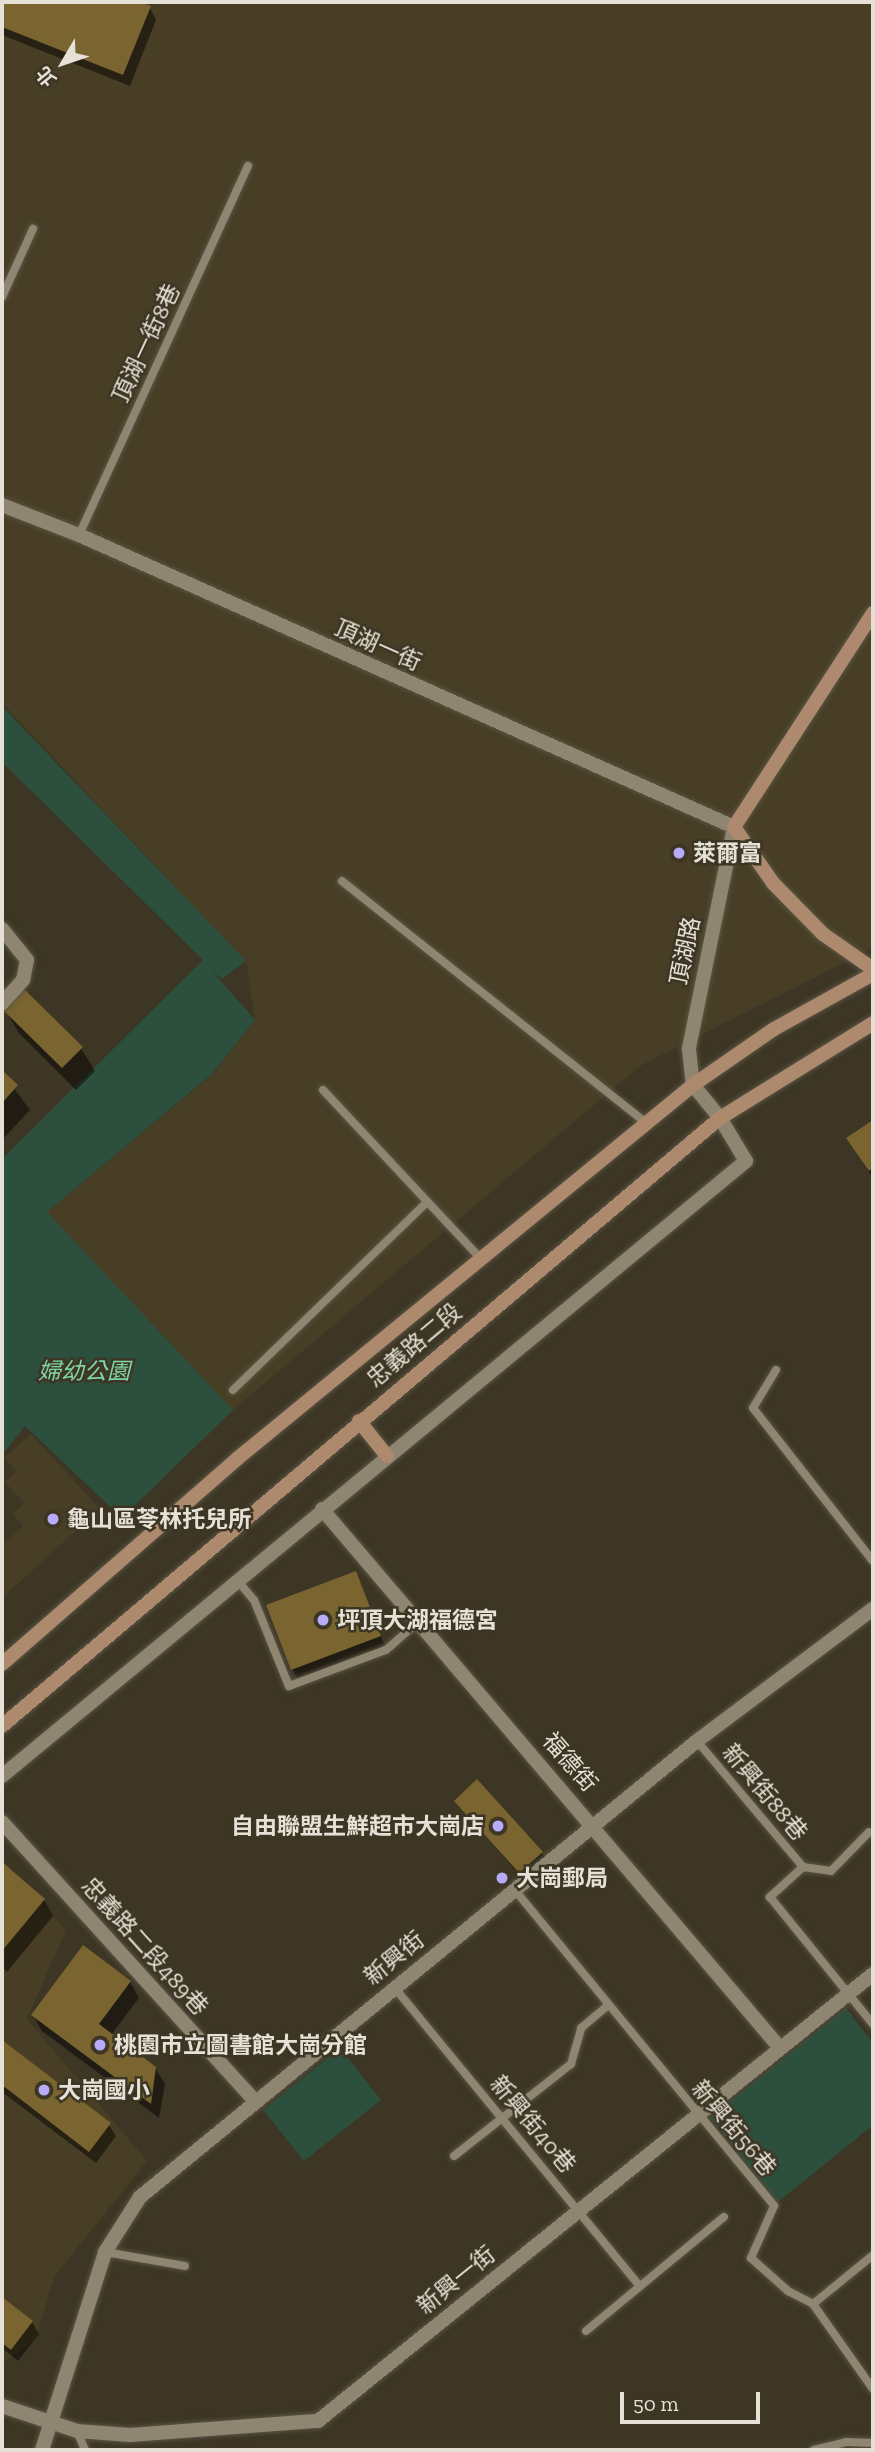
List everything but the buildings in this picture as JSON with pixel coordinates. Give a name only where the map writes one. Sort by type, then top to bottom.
[{"type":"main road","name":"頂湖路","points":[[734,827],[873,613]]},
{"type":"main road","points":[[734,827],[773,883],[823,934],[873,971]]},
{"type":"main road","name":"忠義路二段","points":[[2,1664],[238,1458],[693,1085],[774,1029],[873,971]]},
{"type":"main road","name":"忠義路二段","points":[[2,1726],[720,1118],[873,1023]]},
{"type":"main road","points":[[359,1421],[387,1455]]},
{"type":"street","name":"頂湖一街","points":[[2,505],[79,535],[734,827]]},
{"type":"street","name":"頂湖路","points":[[693,1085],[689,1048],[734,827]]},
{"type":"street","points":[[2,929],[27,960],[23,980],[2,1003]]},
{"type":"street","points":[[2,1776],[387,1455],[746,1161],[720,1118],[693,1085]]},
{"type":"street","name":"福德街","points":[[322,1509],[594,1824],[780,2048]]},
{"type":"street","name":"新興街","points":[[42,2450],[105,2252],[140,2197],[254,2100],[696,1741],[873,1609]]},
{"type":"street","name":"忠義路二段489巷","points":[[2,1822],[254,2100]]},
{"type":"street","name":"新興一街","points":[[2,2406],[77,2431],[130,2435],[318,2421],[873,1974]]},
{"type":"lane","name":"頂湖一街8巷","points":[[79,535],[248,166]]},
{"type":"lane","points":[[2,297],[33,229]]},
{"type":"lane","points":[[342,881],[646,1123]]},
{"type":"lane","points":[[323,1090],[481,1259]]},
{"type":"lane","points":[[233,1390],[426,1203]]},
{"type":"lane","points":[[776,1370],[753,1408],[873,1561]]},
{"type":"lane","points":[[237,1580],[254,1600],[289,1686],[386,1650],[419,1621]]},
{"type":"lane","name":"新興街88巷","points":[[696,1741],[803,1867],[770,1897],[848,1995]]},
{"type":"lane","points":[[803,1867],[831,1871],[869,1832]]},
{"type":"lane","name":"新興街56巷","points":[[514,1889],[774,2206],[751,2258],[788,2291],[813,2304],[873,2389]]},
{"type":"lane","name":"新興街40巷","points":[[394,1987],[640,2286]]},
{"type":"lane","points":[[848,1995],[873,2024]]},
{"type":"lane","points":[[454,2156],[570,2064],[581,2028],[608,2005]]},
{"type":"lane","points":[[586,2331],[724,2217]]},
{"type":"lane","points":[[105,2252],[185,2266]]},
{"type":"lane","points":[[813,2304],[873,2255]]},
{"type":"lane","points":[[77,2431],[85,2450]]},
{"type":"lane","points":[[814,2450],[846,2442],[873,2443]]},
{"type":"shaded area","points":[[2,2],[873,2],[873,948],[640,1066],[233,1410],[46,1213],[213,1074],[255,1020],[246,962],[2,703]]},
{"type":"shaded area","name":"龜山區苓林托兒所","points":[[31,1434],[100,1509],[3,1597],[2,1545],[23,1526],[13,1514],[24,1503],[5,1482],[17,1471],[4,1458]]},
{"type":"shaded area","name":"大崗國小","points":[[2,1859],[66,1930],[27,2019],[147,2161],[54,2277],[35,2341],[2,2363]]},
{"type":"green space","name":"婦幼公園","points":[[2,706],[246,961],[222,979],[212,971],[255,1020],[212,1074],[47,1212],[233,1410],[122,1518],[25,1426],[2,1455],[2,1159],[203,960],[2,762]]},
{"type":"green space","points":[[846,2008],[873,2043],[873,2125],[778,2202],[710,2118]]},
{"type":"green space","points":[[340,2048],[381,2100],[304,2161],[263,2110]]},
{"type":"place","name":"萊爾富","points":[[679,853]]},
{"type":"place","name":"龜山區苓林托兒所","points":[[53,1519]]},
{"type":"place","name":"坪頂大湖福德宮","points":[[323,1620]]},
{"type":"place","name":"自由聯盟生鮮超市大崗店","points":[[498,1826]]},
{"type":"place","name":"大崗郵局","points":[[502,1878]]},
{"type":"place","name":"桃園市立圖書館大崗分館","points":[[100,2045]]},
{"type":"place","name":"大崗國小","points":[[44,2090]]}]
